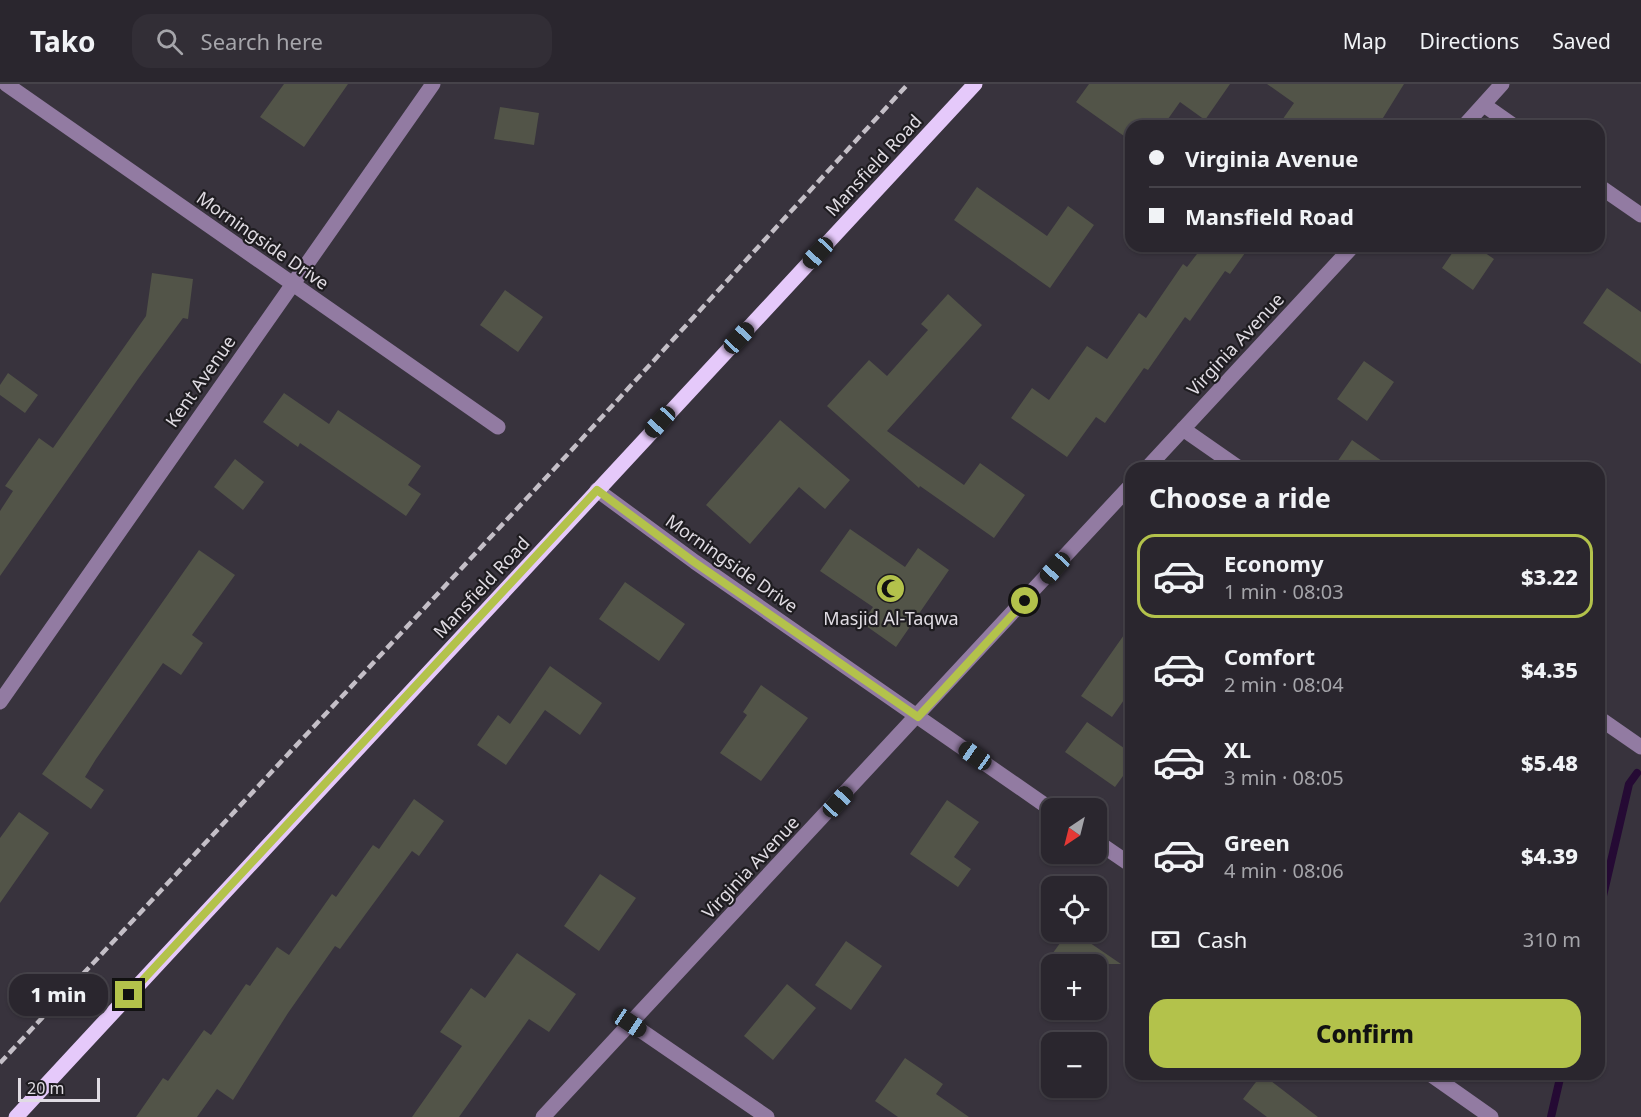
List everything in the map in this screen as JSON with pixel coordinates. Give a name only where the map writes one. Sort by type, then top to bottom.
[{"type":"main road","name":"Mansfield Road","points":[[16,1117],[975,84]]},
{"type":"street","name":"Morningside Drive","points":[[6,84],[498,427]]},
{"type":"street","name":"Kent Avenue","points":[[0,702],[433,84]]},
{"type":"street","points":[[1470,120],[1502,84]]},
{"type":"street","points":[[1484,105],[1505,120]]},
{"type":"street","points":[[1605,190],[1641,215]]},
{"type":"street","name":"Virginia Avenue","points":[[1153,462],[1347,252]]},
{"type":"street","points":[[1183,429],[1230,462]]},
{"type":"street","name":"Morningside Drive","points":[[597,490],[694,562],[1041,802]]},
{"type":"street","name":"Virginia Avenue","points":[[543,1117],[918,717],[1125,492]]},
{"type":"street","points":[[1605,722],[1641,747]]},
{"type":"street","points":[[1107,849],[1125,861]]},
{"type":"street","points":[[630,1023],[767,1117]]},
{"type":"street","points":[[1439,1080],[1491,1117]]},
{"type":"building","points":[[284,84],[348,84],[304,147],[260,117]]},
{"type":"building","points":[[1089,84],[1230,84],[1205,120],[1180,102],[1167,120],[1125,120],[1125,137],[1076,102]]},
{"type":"building","points":[[1267,84],[1404,84],[1382,120],[1282,120],[1294,103]]},
{"type":"building","points":[[500,107],[539,113],[534,145],[494,139]]},
{"type":"building","points":[[977,187],[1047,236],[1068,206],[1094,225],[1050,288],[954,220]]},
{"type":"building","points":[[1198,252],[1246,252],[1230,274],[1225,271],[1190,321],[1185,317],[1148,370],[1144,368],[1105,423],[1096,417],[1067,457],[1011,418],[1032,388],[1049,400],[1087,346],[1107,359],[1139,313],[1146,318],[1183,264],[1187,267]]},
{"type":"building","points":[[1453,252],[1484,252],[1494,259],[1473,290],[1442,268]]},
{"type":"building","points":[[152,273],[193,279],[188,319],[183,318],[138,379],[0,576],[0,511],[13,491],[5,486],[39,438],[53,448],[146,316]]},
{"type":"building","points":[[1607,288],[1641,312],[1641,364],[1583,323]]},
{"type":"building","points":[[505,290],[543,317],[518,352],[480,325]]},
{"type":"building","points":[[948,294],[982,325],[887,431],[964,485],[980,463],[1025,495],[994,538],[920,486],[919,488],[827,406],[869,360],[887,376],[928,330],[921,324]]},
{"type":"building","points":[[1364,361],[1394,382],[1367,421],[1337,399]]},
{"type":"building","points":[[8,373],[38,395],[25,413],[0,395],[0,385]]},
{"type":"building","points":[[284,393],[329,424],[338,410],[421,466],[408,485],[421,494],[406,516],[300,443],[298,447],[263,422]]},
{"type":"building","points":[[780,420],[850,480],[825,509],[799,487],[750,544],[706,505]]},
{"type":"building","points":[[1352,440],[1383,462],[1337,462]]},
{"type":"building","points":[[235,459],[264,482],[243,510],[214,487]]},
{"type":"building","name":"Masjid Al-Taqwa","points":[[850,529],[905,567],[918,548],[949,570],[896,647],[862,623],[873,607],[820,571]]},
{"type":"building","points":[[199,550],[235,575],[192,635],[203,643],[181,675],[163,663],[96,759],[85,777],[104,790],[91,809],[42,774]]},
{"type":"building","points":[[625,582],[685,624],[659,661],[599,619]]},
{"type":"building","points":[[1125,634],[1125,699],[1112,717],[1081,696]]},
{"type":"building","points":[[550,666],[602,703],[580,735],[545,710],[506,765],[477,745],[498,715],[510,724]]},
{"type":"building","points":[[761,685],[808,718],[761,781],[720,753],[747,715],[743,712]]},
{"type":"building","points":[[1087,722],[1125,749],[1125,773],[1115,787],[1065,752]]},
{"type":"building","points":[[414,799],[444,821],[419,856],[412,851],[340,949],[335,946],[288,1013],[233,1100],[217,1089],[197,1117],[136,1117],[163,1078],[168,1081],[204,1030],[211,1035],[246,984],[250,986],[277,947],[289,955],[332,894],[336,897],[373,845],[379,849]]},
{"type":"building","points":[[947,800],[979,822],[954,857],[971,869],[958,887],[910,854]]},
{"type":"building","points":[[19,812],[49,833],[0,903],[0,838]]},
{"type":"building","points":[[600,874],[636,898],[599,951],[564,926]]},
{"type":"building","points":[[846,941],[882,966],[851,1010],[815,985]]},
{"type":"building","points":[[1061,942],[1089,942],[1106,954],[1052,954]]},
{"type":"building","points":[[517,953],[576,994],[549,1032],[529,1019],[459,1117],[412,1117],[462,1046],[440,1032],[471,988],[485,998]]},
{"type":"building","points":[[1107,954],[1121,964],[1107,964]]},
{"type":"building","points":[[787,984],[816,1008],[773,1060],[744,1036]]},
{"type":"building","points":[[905,1058],[943,1084],[936,1094],[969,1117],[898,1117],[875,1101]]},
{"type":"building","points":[[1257,1080],[1270,1080],[1318,1117],[1267,1117],[1243,1099]]},
{"type":"waterway","points":[[1605,887],[1629,784],[1637,773]]},
{"type":"waterway","points":[[1551,1117],[1560,1080]]},
{"type":"railway","points":[[0,1063],[556,467],[908,84]]},
{"type":"place","name":"Masjid Al-Taqwa","points":[[891,589]]},
{"type":"route","points":[[129,995],[597,490],[694,562],[918,717],[1025,601]]}]
